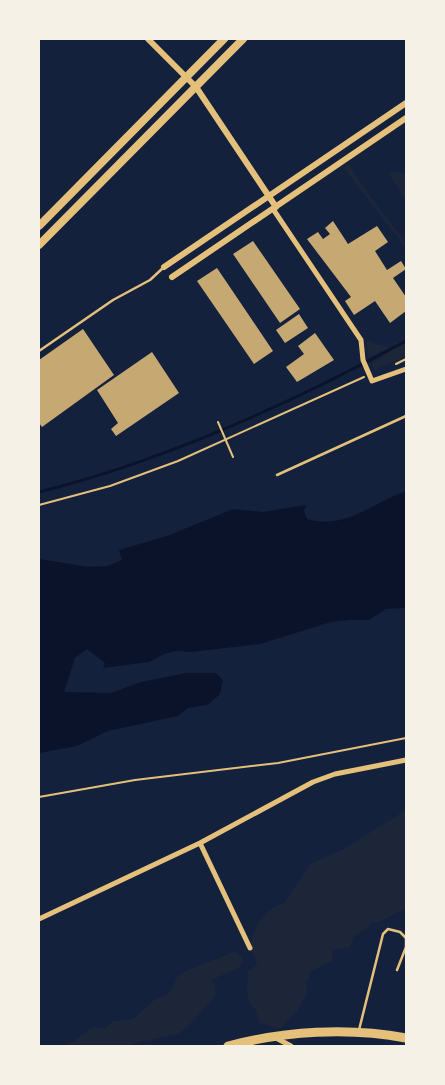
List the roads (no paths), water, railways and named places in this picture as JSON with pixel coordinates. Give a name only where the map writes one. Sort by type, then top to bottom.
[{"type":"highway","points":[[228,1046],[275,1037],[328,1032],[359,1032],[406,1038]]},
{"type":"main road","points":[[39,226],[224,39]]},
{"type":"main road","points":[[39,245],[243,39]]},
{"type":"street","points":[[148,39],[196,87],[269,196],[274,208],[361,340],[364,360],[374,382],[406,369]]},
{"type":"street","points":[[164,267],[406,103]]},
{"type":"street","points":[[172,277],[406,118]]},
{"type":"street","points":[[39,919],[200,843],[324,777],[406,760]]},
{"type":"street","points":[[200,843],[250,948]]},
{"type":"street","points":[[275,1037],[291,1046]]},
{"type":"lane","points":[[39,351],[113,300],[150,280],[164,267]]},
{"type":"lane","points":[[277,475],[406,416]]},
{"type":"lane","points":[[359,1032],[383,934],[388,929],[400,932],[406,938],[406,947],[397,970]]},
{"type":"waterway","points":[[39,492],[87,479],[181,447],[318,387],[406,341]]}]
